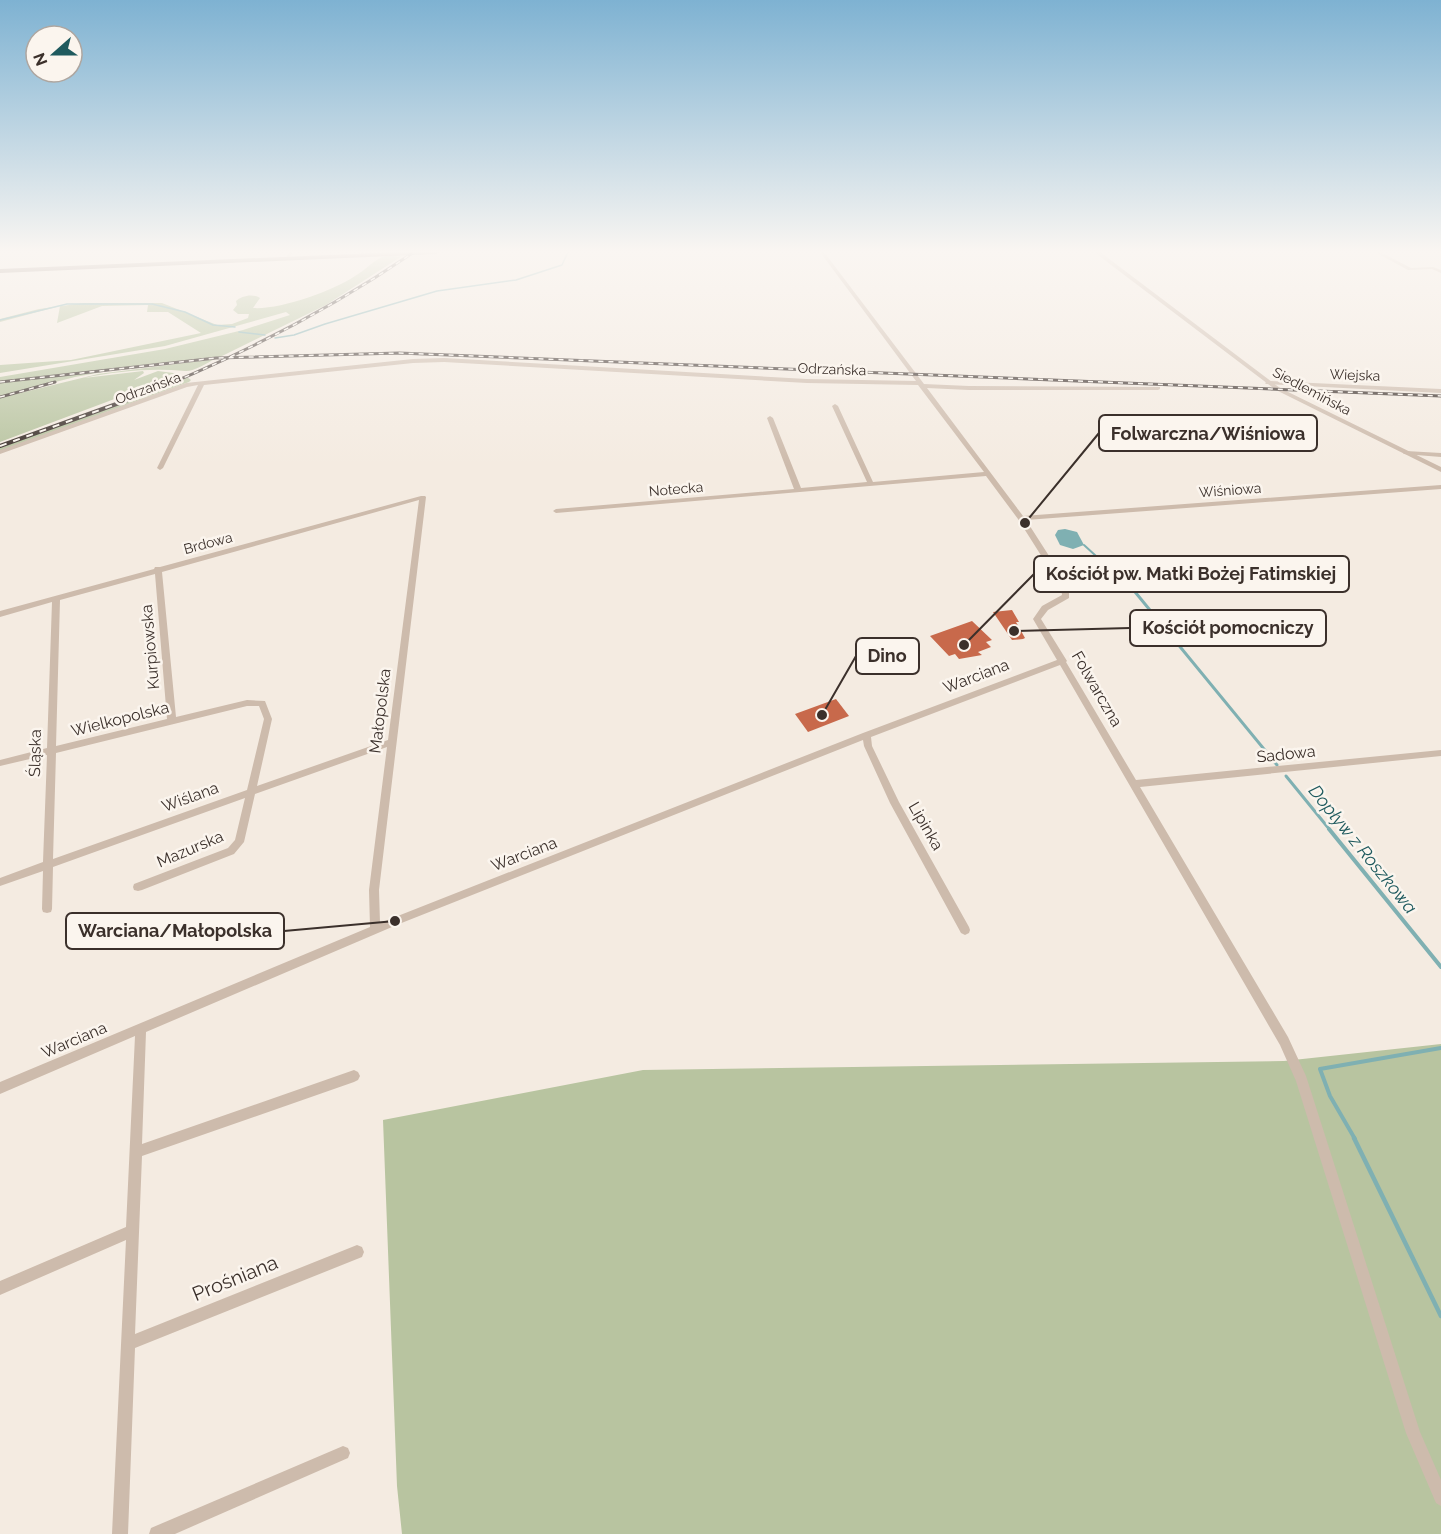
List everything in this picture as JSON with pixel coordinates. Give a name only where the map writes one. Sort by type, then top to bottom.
[{"type":"street","name":"Folwarczna","points":[[876,324],[1049,559],[1067,592],[1061,600],[1039,613],[1037,619],[1284,1041],[1302,1080],[1406,1411],[1441,1498]]},
{"type":"street","name":"Siedlemińska","points":[[1190,324],[1268,383],[1441,470]]},
{"type":"street","name":"Odrzańska","points":[[0,452],[113,413],[172,389],[430,360],[969,388],[1158,388]]},
{"type":"street","name":"Wiejska","points":[[1268,383],[1441,391]]},
{"type":"street","points":[[160,468],[202,384]]},
{"type":"street","points":[[835,406],[871,484]]},
{"type":"street","points":[[770,418],[798,490]]},
{"type":"street","points":[[1406,453],[1441,454]]},
{"type":"street","name":"Notecka","points":[[556,511],[988,474]]},
{"type":"street","name":"Wiśniowa","points":[[1021,518],[1441,487]]},
{"type":"street","name":"Brdowa","points":[[0,614],[423,497]]},
{"type":"street","name":"Małopolska","points":[[375,929],[374,890],[423,497]]},
{"type":"street","name":"Kurpiowska","points":[[159,570],[172,722]]},
{"type":"street","name":"Śląska","points":[[47,909],[56,598]]},
{"type":"street","name":"Warciana","points":[[0,1088],[375,929],[866,735],[1063,661]]},
{"type":"street","name":"Wielkopolska","points":[[0,763],[247,703]]},
{"type":"street","name":"Mazurska","points":[[138,887],[231,850],[239,842],[268,719],[262,703],[247,703]]},
{"type":"street","name":"Lipinka","points":[[866,735],[868,746],[895,803],[965,930]]},
{"type":"street","name":"Wiślana","points":[[0,882],[391,742]]},
{"type":"street","name":"Sadowa","points":[[1135,784],[1441,753]]},
{"type":"street","points":[[120,1534],[141,1028]]},
{"type":"street","points":[[136,1152],[354,1076]]},
{"type":"street","points":[[0,1288],[132,1231]]},
{"type":"street","name":"Prośniana","points":[[128,1344],[357,1252]]},
{"type":"street","points":[[157,1534],[343,1453]]},
{"type":"green space","points":[[186,324],[245,324],[165,346],[0,373],[0,365],[71,360],[201,333]]},
{"type":"green space","points":[[263,324],[288,324],[220,357],[0,381],[0,377],[165,349]]},
{"type":"green space","points":[[215,359],[188,371],[160,370],[135,371],[84,378],[143,371],[144,373],[134,380],[158,371],[181,374],[0,442],[0,398],[98,374]]},
{"type":"green space","points":[[135,366],[75,377],[0,396],[0,383]]},
{"type":"green space","points":[[187,377],[191,380],[189,382],[0,451],[0,448]]},
{"type":"green space","points":[[1441,1044],[1441,1534],[402,1534],[397,1486],[383,1120],[643,1070],[1284,1061]]},
{"type":"water","points":[[1058,530],[1077,532],[1084,545],[1073,549],[1060,545],[1055,535]]},
{"type":"building","points":[[1012,610],[1019,622],[1016,622],[1025,638],[1023,639],[1012,640],[993,612]]},
{"type":"building","points":[[972,621],[992,640],[986,642],[991,647],[978,652],[982,655],[959,659],[955,654],[949,656],[930,636]]},
{"type":"building","points":[[836,699],[849,716],[808,732],[795,714]]},
{"type":"waterway","name":"Lipinka","points":[[210,324],[235,327]]},
{"type":"waterway","name":"Lipinka","points":[[275,338],[294,335],[326,324]]},
{"type":"waterway","name":"Lipinka","points":[[239,332],[265,335]]},
{"type":"waterway","name":"Dopływ z Roszkowa","points":[[1084,545],[1132,589]]},
{"type":"waterway","name":"Dopływ z Roszkowa","points":[[1131,587],[1277,765]]},
{"type":"waterway","name":"Dopływ z Roszkowa","points":[[1286,776],[1330,830]]},
{"type":"waterway","name":"Dopływ z Roszkowa","points":[[1329,829],[1441,967]]},
{"type":"waterway","name":"Dopływ z Roszkowa","points":[[1355,1139],[1330,1096],[1320,1069],[1441,1048]]},
{"type":"waterway","name":"Dopływ z Roszkowa","points":[[1354,1138],[1441,1316]]},
{"type":"railway","points":[[228,358],[295,324]]},
{"type":"railway","points":[[228,358],[399,353],[1441,396]]},
{"type":"railway","points":[[0,382],[228,358]]},
{"type":"railway","points":[[129,400],[228,358]]},
{"type":"railway","points":[[0,397],[55,382]]},
{"type":"railway","points":[[0,446],[133,398]]},
{"type":"place","name":"Folwarczna/Wiśniowa","points":[[1025,523]]},
{"type":"place","name":"Kościół pomocniczy","points":[[1014,631]]},
{"type":"place","name":"Kościół pw. Matki Bożej Fatimskiej","points":[[964,645]]},
{"type":"place","name":"Dino","points":[[822,715]]},
{"type":"place","name":"Warciana/Małopolska","points":[[395,921]]}]
